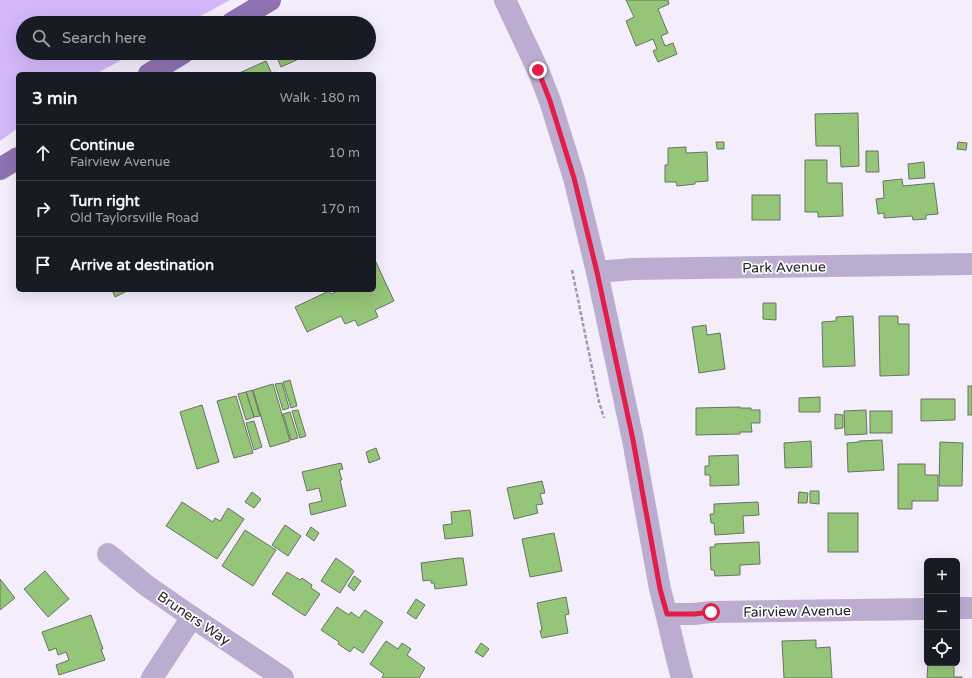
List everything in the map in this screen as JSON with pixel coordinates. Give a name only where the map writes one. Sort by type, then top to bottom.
[{"type":"main road","points":[[244,16],[270,0]]},
{"type":"main road","points":[[152,72],[172,60]]},
{"type":"main road","points":[[0,169],[16,159]]},
{"type":"street","points":[[505,0],[538,70],[550,101],[574,178],[597,272],[633,440],[660,589],[682,678]]},
{"type":"street","name":"Park Avenue","points":[[597,272],[634,269],[972,264]]},
{"type":"street","name":"Bruners Way","points":[[108,554],[147,586],[283,678]]},
{"type":"street","points":[[960,608],[972,608]]},
{"type":"street","name":"Fairview Avenue","points":[[667,614],[924,609]]},
{"type":"street","points":[[152,678],[192,617]]},
{"type":"path","points":[[571,264],[599,402],[606,424]]},
{"type":"shaded area","points":[[0,0],[230,0],[201,16],[16,16],[16,60],[121,60],[100,72],[16,72],[16,129],[0,141]]},
{"type":"building","points":[[626,0],[668,0],[669,4],[658,9],[668,33],[661,36],[665,46],[673,43],[677,54],[658,62],[653,51],[657,49],[653,39],[636,46],[626,21],[634,17]]},
{"type":"building","points":[[278,60],[297,60],[281,67]]},
{"type":"building","points":[[266,61],[271,72],[241,72]]},
{"type":"building","points":[[858,113],[859,166],[841,167],[840,146],[816,146],[815,114]]},
{"type":"building","points":[[716,142],[724,142],[724,149],[717,149]]},
{"type":"building","points":[[958,142],[967,143],[966,150],[957,149]]},
{"type":"building","points":[[686,147],[686,153],[707,152],[708,181],[677,186],[676,182],[665,182],[665,165],[668,165],[668,148]]},
{"type":"building","points":[[866,151],[878,151],[879,172],[866,172]]},
{"type":"building","points":[[805,160],[827,160],[827,183],[842,183],[843,216],[818,217],[818,212],[805,212]]},
{"type":"building","points":[[924,162],[925,178],[909,179],[908,164]]},
{"type":"building","points":[[902,179],[903,186],[934,183],[938,214],[926,215],[926,219],[913,220],[912,216],[884,218],[884,213],[878,214],[876,199],[884,198],[883,181]]},
{"type":"building","points":[[752,195],[780,195],[780,220],[752,220]]},
{"type":"building","points":[[376,262],[394,301],[375,310],[378,317],[358,326],[355,320],[345,324],[341,316],[307,332],[295,307],[327,292],[330,292],[331,294],[336,292],[376,292]]},
{"type":"building","points":[[113,292],[125,292],[115,297]]},
{"type":"building","points":[[763,303],[776,303],[776,320],[763,319]]},
{"type":"building","points":[[853,316],[855,366],[823,367],[822,322],[836,321],[836,317]]},
{"type":"building","points":[[879,316],[898,316],[898,324],[909,324],[909,375],[880,376]]},
{"type":"building","points":[[706,325],[707,335],[720,333],[725,369],[699,373],[692,327]]},
{"type":"building","points":[[290,380],[297,406],[291,408],[283,382]]},
{"type":"building","points":[[282,383],[289,408],[283,410],[275,384]]},
{"type":"building","points":[[273,384],[290,441],[270,447],[253,390]]},
{"type":"building","points":[[968,386],[972,386],[972,415],[968,415]]},
{"type":"building","points":[[252,390],[260,416],[254,417],[246,392]]},
{"type":"building","points":[[246,392],[254,417],[246,420],[238,394]]},
{"type":"building","points":[[236,396],[253,453],[234,458],[217,401]]},
{"type":"building","points":[[820,397],[820,412],[799,412],[799,398]]},
{"type":"building","points":[[921,399],[955,399],[955,420],[921,421]]},
{"type":"building","points":[[202,405],[219,462],[197,469],[180,412]]},
{"type":"building","points":[[696,408],[751,408],[751,410],[760,410],[760,423],[751,423],[752,432],[740,432],[740,434],[696,435]]},
{"type":"building","points":[[298,410],[306,436],[300,438],[292,411]]},
{"type":"building","points":[[866,410],[867,434],[845,435],[844,411]]},
{"type":"building","points":[[870,411],[892,411],[892,433],[870,433]]},
{"type":"building","points":[[290,412],[298,438],[291,440],[283,414]]},
{"type":"building","points":[[835,414],[843,415],[843,428],[835,429]]},
{"type":"building","points":[[254,421],[262,447],[254,450],[246,423]]},
{"type":"building","points":[[882,440],[884,470],[848,472],[847,443]]},
{"type":"building","points":[[811,441],[812,467],[785,468],[784,443]]},
{"type":"building","points":[[940,442],[963,443],[962,486],[939,486]]},
{"type":"building","points":[[376,448],[380,459],[369,463],[366,452]]},
{"type":"building","points":[[738,455],[739,485],[710,486],[710,475],[705,475],[705,466],[709,466],[709,456]]},
{"type":"building","points":[[341,463],[343,469],[339,470],[342,480],[340,480],[346,506],[311,515],[309,504],[322,501],[319,488],[307,491],[302,472]]},
{"type":"building","points":[[898,464],[925,464],[925,475],[938,475],[938,501],[912,501],[912,509],[898,509]]},
{"type":"building","points":[[542,481],[545,493],[540,494],[543,504],[536,505],[538,513],[514,519],[507,488]]},
{"type":"building","points":[[810,491],[819,491],[819,504],[810,503]]},
{"type":"building","points":[[252,492],[261,499],[254,508],[245,502]]},
{"type":"building","points":[[799,492],[808,493],[807,503],[798,503]]},
{"type":"building","points":[[182,502],[213,522],[215,518],[220,521],[228,508],[244,519],[217,559],[166,526]]},
{"type":"building","points":[[758,502],[759,515],[743,516],[744,533],[715,535],[714,523],[711,523],[710,514],[714,514],[714,504]]},
{"type":"building","points":[[470,510],[473,536],[445,539],[443,525],[452,524],[451,512]]},
{"type":"building","points":[[828,513],[858,513],[858,552],[828,552]]},
{"type":"building","points":[[285,525],[301,536],[288,556],[272,545]]},
{"type":"building","points":[[311,527],[319,533],[314,541],[306,535]]},
{"type":"building","points":[[245,530],[276,550],[253,586],[222,566]]},
{"type":"building","points":[[554,533],[562,571],[530,577],[522,539]]},
{"type":"building","points":[[759,542],[760,564],[740,565],[740,575],[715,576],[714,570],[711,570],[710,547],[715,547],[715,544]]},
{"type":"building","points":[[336,558],[354,571],[340,593],[321,581]]},
{"type":"building","points":[[463,558],[467,585],[435,589],[434,583],[431,583],[431,580],[423,581],[421,563]]},
{"type":"building","points":[[45,571],[69,599],[48,617],[24,589]]},
{"type":"building","points":[[287,572],[300,580],[302,578],[312,585],[311,588],[320,594],[305,616],[272,594]]},
{"type":"building","points":[[354,576],[361,581],[354,591],[348,586]]},
{"type":"building","points":[[0,579],[15,598],[0,610]]},
{"type":"building","points":[[566,597],[569,614],[565,615],[568,633],[542,638],[537,603]]},
{"type":"building","points":[[416,599],[425,605],[416,619],[407,613]]},
{"type":"building","points":[[337,607],[349,615],[351,612],[359,618],[365,610],[383,622],[363,653],[354,647],[350,652],[338,644],[339,642],[321,630]]},
{"type":"building","points":[[91,615],[103,649],[101,649],[105,660],[59,675],[56,665],[69,660],[66,652],[58,655],[56,648],[49,651],[42,632]]},
{"type":"building","points":[[816,640],[816,648],[830,647],[832,678],[784,678],[782,641]]},
{"type":"building","points":[[386,641],[398,649],[402,643],[411,649],[407,655],[425,668],[419,678],[383,678],[382,677],[384,674],[370,664]]},
{"type":"building","points":[[481,643],[489,649],[483,657],[475,652]]},
{"type":"building","points":[[928,666],[954,666],[954,677],[962,677],[962,678],[927,678]]},
{"type":"route","points":[[538,70],[550,101],[574,178],[597,272],[633,440],[660,589],[667,614],[694,614],[711,612]]}]
